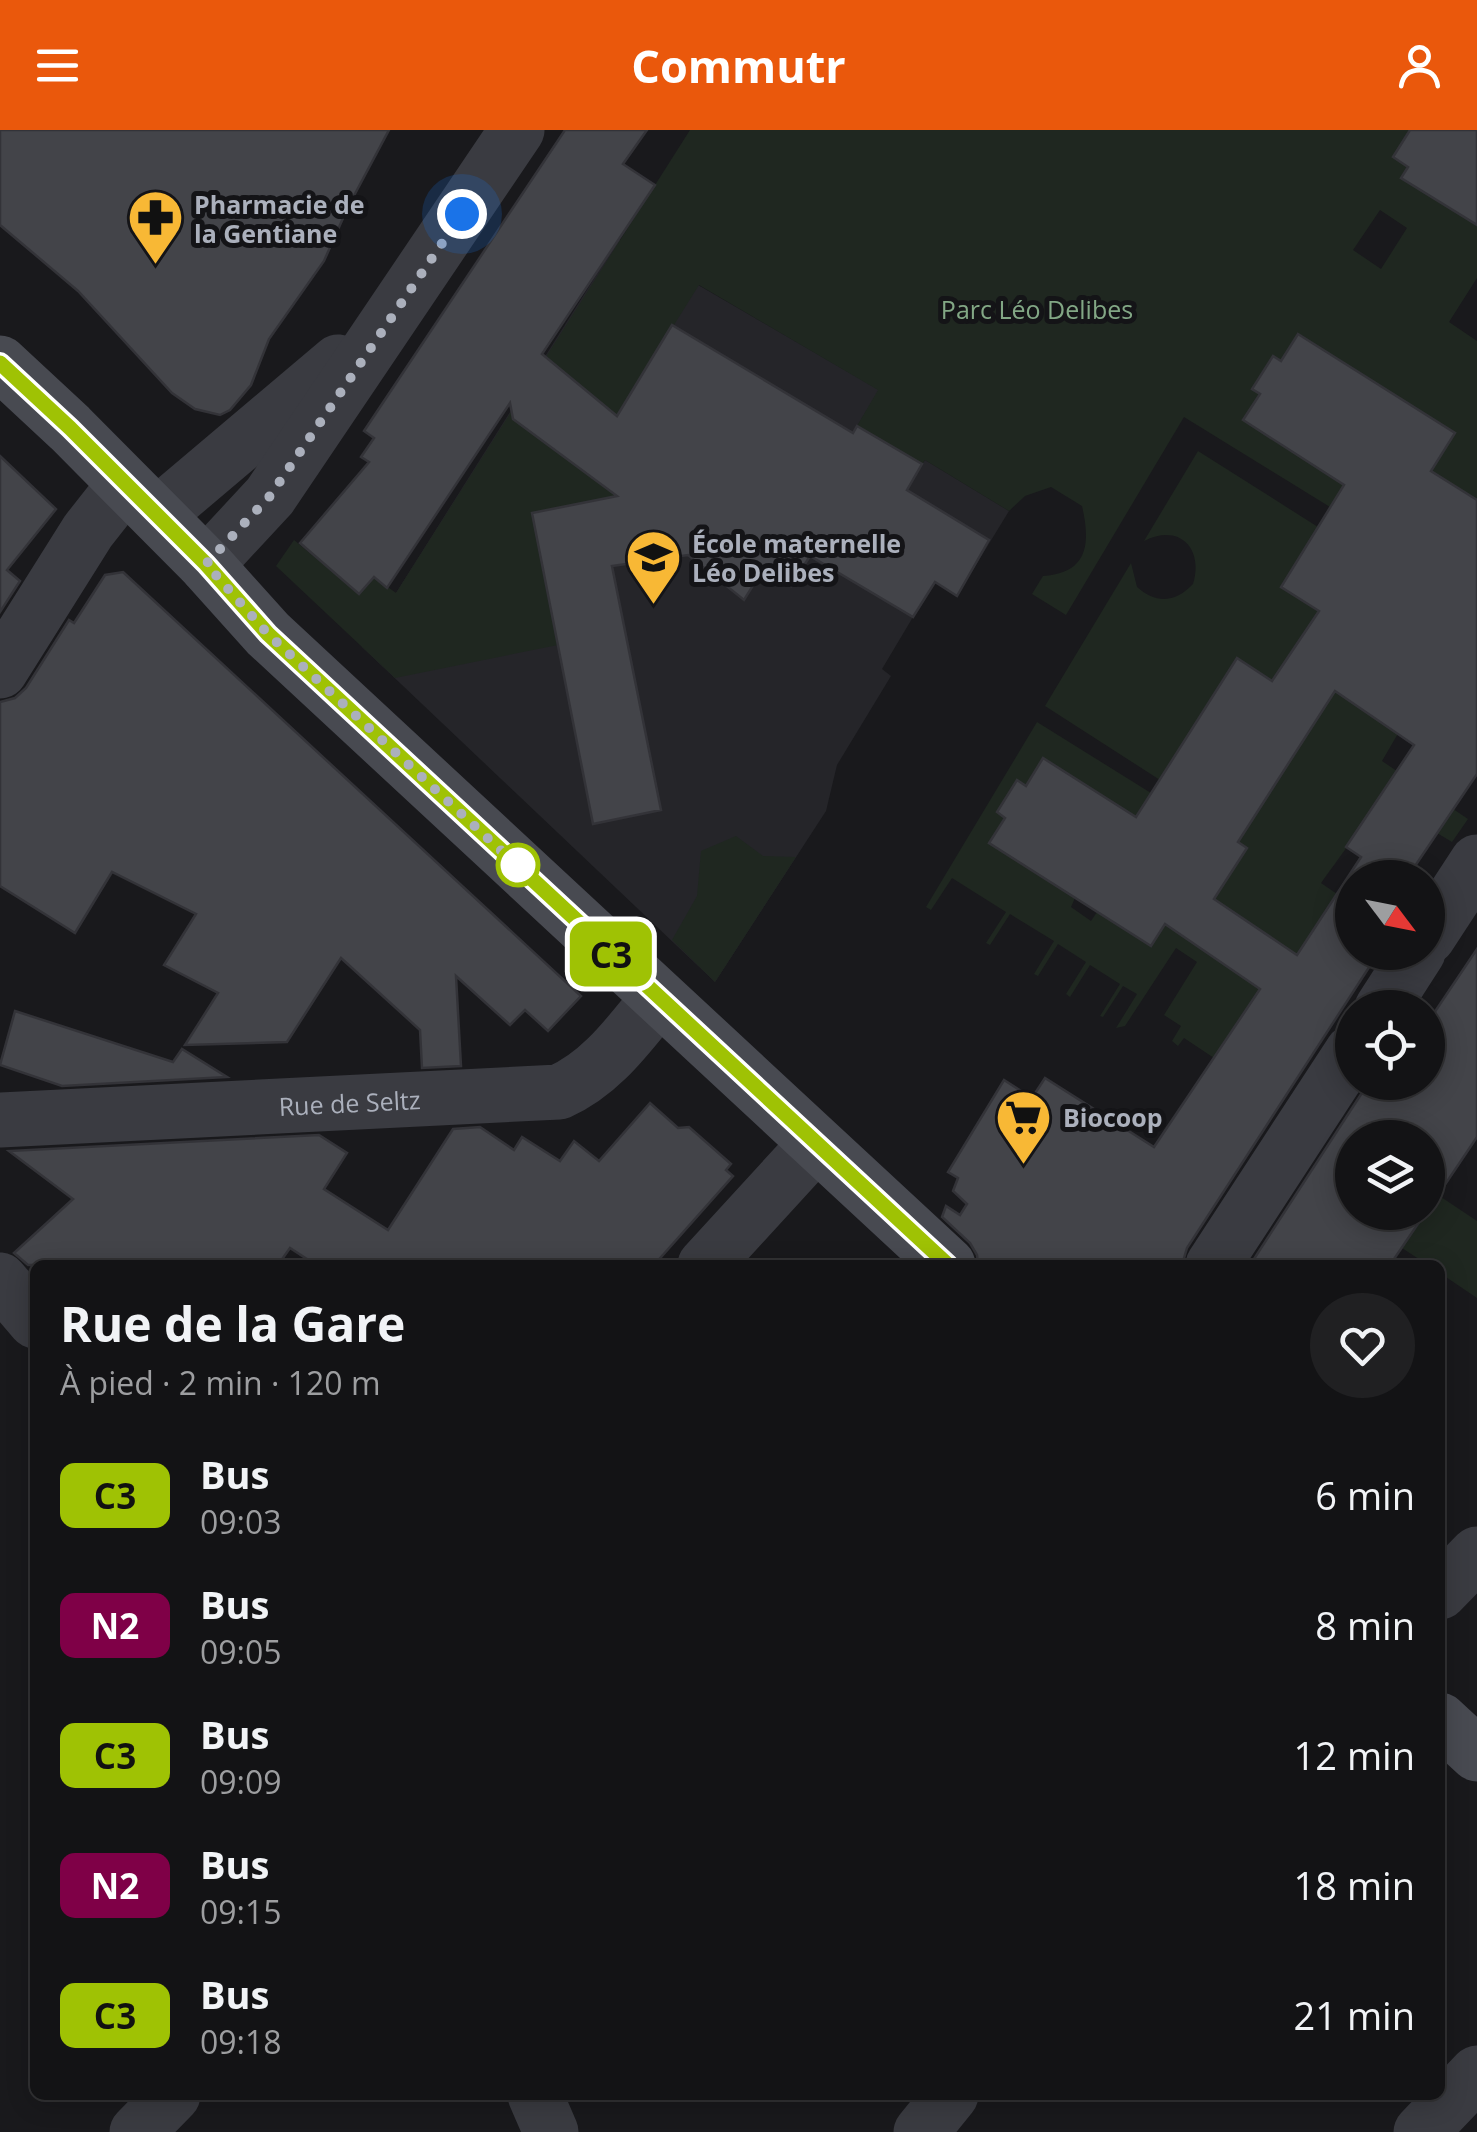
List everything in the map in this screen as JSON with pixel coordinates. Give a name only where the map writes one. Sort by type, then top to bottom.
[{"type":"main road","points":[[0,363],[206,564],[268,634],[943,1260]]},
{"type":"main road","points":[[1445,1725],[1477,1754]]},
{"type":"street","points":[[206,564],[270,496],[516,130]]},
{"type":"street","points":[[0,671],[88,531],[232,455],[397,311]]},
{"type":"street","points":[[1445,912],[1477,862]]},
{"type":"street","name":"Rue de Seltz","points":[[0,1120],[559,1092],[584,1081],[604,1063],[658,999]]},
{"type":"street","points":[[1216,1260],[1335,1078]]},
{"type":"street","points":[[711,1260],[815,1144]]},
{"type":"street","points":[[0,1280],[30,1315]]},
{"type":"street","points":[[1445,1587],[1477,1554]]},
{"type":"street","points":[[1421,2132],[1477,2073]]},
{"type":"street","points":[[137,2132],[168,2100]]},
{"type":"street","points":[[921,2132],[947,2100]]},
{"type":"shaded area","name":"École maternelle Léo Delibes","points":[[619,239],[879,390],[858,425],[1009,511],[957,596],[935,582],[913,617],[882,669],[891,676],[837,765],[826,811],[715,982],[362,647]]},
{"type":"green space","name":"Parc Léo Delibes","points":[[690,130],[1410,130],[1393,157],[1419,174],[1413,185],[1437,200],[1444,190],[1477,211],[1477,278],[1449,322],[1477,341],[1477,558],[1413,708],[1382,761],[1468,819],[1452,842],[1437,833],[1347,847],[1321,883],[1335,893],[1335,897],[1295,957],[1260,989],[1214,1058],[1184,1038],[1178,1046],[1172,1041],[1181,1026],[1164,1015],[1197,962],[1176,948],[1125,1026],[1116,1028],[1137,994],[1123,986],[1100,1016],[1120,984],[1090,965],[1070,997],[1066,994],[1086,962],[1058,944],[1038,976],[1034,974],[1054,941],[1010,914],[990,945],[986,943],[1006,912],[952,878],[931,910],[926,907],[1037,722],[1151,793],[1136,817],[1044,758],[1026,786],[1017,781],[997,811],[1005,818],[989,843],[1075,898],[1071,907],[1091,921],[1097,912],[1151,946],[1175,909],[1238,842],[1461,490],[1431,471],[1455,433],[1299,334],[1281,361],[1272,357],[1253,388],[1260,394],[1244,420],[1345,485],[1330,507],[1184,417],[1066,615],[1032,594],[1043,576],[1058,574],[1078,562],[1086,543],[1082,506],[1051,487],[1025,496],[1009,511],[925,460],[922,464],[857,426],[878,390],[699,285],[617,416],[549,445],[661,529],[599,500],[532,513],[558,645],[395,678],[276,566],[294,540],[359,594],[374,577],[396,593]],"holes":[[[1380,210],[1407,228],[1381,269],[1353,250]]]},
{"type":"green space","points":[[1198,451],[1318,527],[1281,586],[1319,611],[1273,681],[1238,659],[1160,780],[1045,706],[1131,563],[1137,587],[1158,599],[1179,595],[1193,584],[1195,560],[1186,542],[1168,535],[1144,541]]},
{"type":"green space","points":[[736,836],[763,856],[796,857],[715,982],[672,940],[697,896],[701,851]]},
{"type":"green space","points":[[1445,1200],[1477,1221],[1477,1298],[1445,1276],[1445,1260],[1420,1260],[1402,1248],[1414,1230],[1445,1230]]},
{"type":"building","points":[[0,130],[389,130],[324,261],[269,339],[251,385],[230,410],[220,415],[195,409],[172,393],[78,291],[0,225]]},
{"type":"building","points":[[565,130],[647,130],[623,164],[655,185],[542,354],[617,416],[672,325],[853,433],[857,426],[922,464],[907,490],[989,540],[957,596],[935,582],[913,617],[810,556],[791,586],[764,568],[744,600],[688,555],[612,566],[661,810],[593,824],[532,513],[617,496],[513,419],[510,403],[387,588],[374,577],[359,594],[300,543],[369,462],[361,457],[374,438],[364,431]]},
{"type":"building","points":[[1410,130],[1477,130],[1477,225],[1401,178],[1408,167],[1393,157]]},
{"type":"building","points":[[1298,334],[1455,433],[1431,471],[1477,500],[1477,774],[1419,860],[1359,860],[1361,857],[1346,847],[1414,745],[1335,691],[1238,842],[1247,848],[1214,899],[1297,955],[1335,897],[1335,970],[1367,970],[1354,990],[1335,990],[1335,1020],[1187,1248],[1183,1260],[978,1260],[970,1243],[942,1217],[946,1206],[960,1215],[967,1204],[953,1191],[958,1178],[948,1172],[1004,1080],[1032,1098],[1045,1078],[1154,1147],[1260,989],[1165,924],[1151,946],[989,843],[1005,818],[997,812],[1017,780],[1026,786],[1043,758],[1136,817],[1237,658],[1272,681],[1319,611],[1281,587],[1344,485],[1243,420],[1260,394],[1252,389],[1273,356],[1281,361]]},
{"type":"building","points":[[0,456],[56,509],[7,570],[20,581],[0,612]]},
{"type":"building","points":[[123,572],[581,996],[548,1031],[525,1010],[510,1025],[456,976],[461,1066],[422,1068],[420,1030],[341,958],[287,1042],[185,1045],[218,993],[164,965],[196,914],[112,872],[75,933],[0,886],[0,702],[15,698],[26,688],[69,620],[74,623],[105,575]]},
{"type":"building","points":[[1477,949],[1477,1137],[1445,1185],[1445,1120],[1344,1120],[1357,1100],[1445,1100],[1445,997]]},
{"type":"building","points":[[15,1011],[173,1062],[182,1049],[227,1077],[62,1086],[0,1065]]},
{"type":"building","points":[[650,1103],[678,1128],[689,1127],[731,1164],[726,1170],[733,1176],[658,1260],[308,1260],[290,1248],[282,1260],[30,1260],[28,1265],[14,1253],[73,1199],[9,1151],[319,1135],[347,1153],[324,1189],[388,1230],[453,1129],[480,1127],[514,1150],[522,1137],[560,1161],[574,1141],[599,1161]]},
{"type":"building","points":[[1335,1134],[1335,1230],[1414,1230],[1393,1260],[1253,1260]]},
{"type":"bus line","name":"C3","points":[[0,363],[206,564],[268,634],[943,1260]]},
{"type":"place","name":"Pharmacie de la Gentiane","points":[[155,267]]},
{"type":"place","name":"École maternelle Léo Delibes","points":[[653,606]]},
{"type":"place","name":"Biocoop","points":[[1024,1166]]},
{"type":"route","points":[[462,214],[270,496],[206,564],[268,634],[522,870],[518,865]]}]
